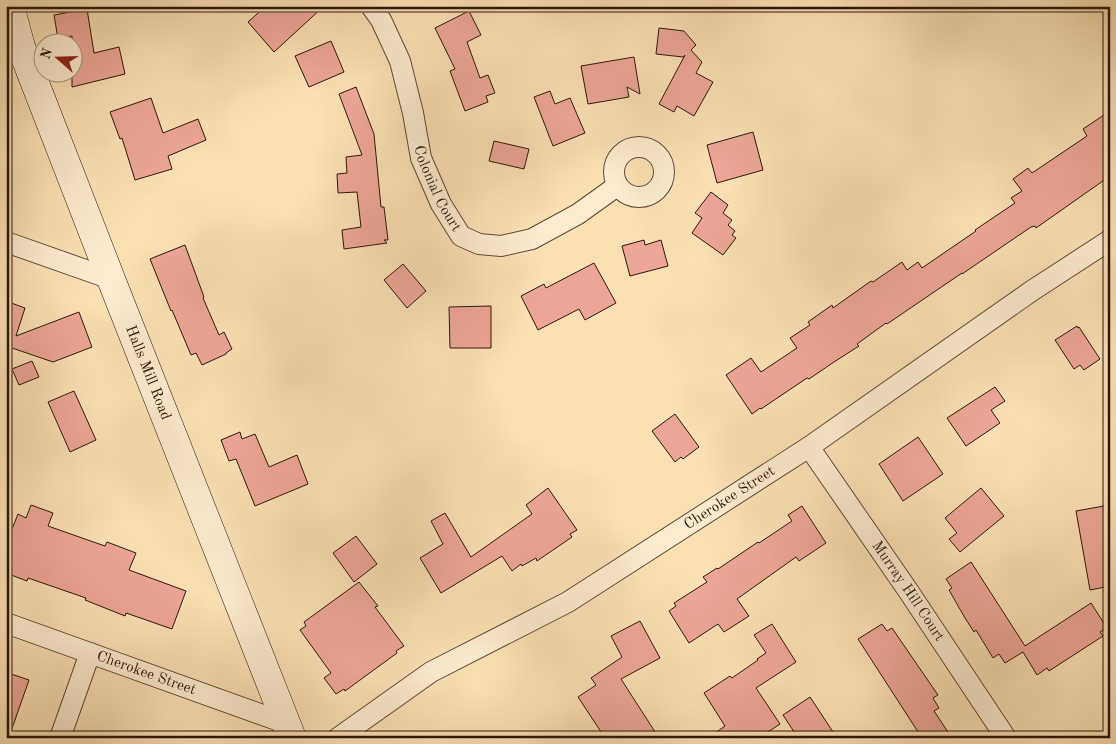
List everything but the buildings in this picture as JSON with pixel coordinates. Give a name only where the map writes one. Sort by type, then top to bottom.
[{"type":"street","name":"Halls Mill Road","points":[[10,6],[21,47],[289,730]]},
{"type":"street","name":"Colonial Court","points":[[371,6],[381,20],[400,61],[413,113],[421,158],[440,204],[461,236],[478,244],[502,246],[532,239],[578,214],[617,186]]},
{"type":"street","name":"Cherokee Street","points":[[338,738],[430,672],[568,602],[809,447],[1033,290],[1110,240]]},
{"type":"street","points":[[6,242],[111,279]]},
{"type":"street","name":"Murray Hill Court","points":[[809,447],[909,592],[1006,738]]},
{"type":"street","name":"Cherokee Street","points":[[6,623],[90,653],[289,730]]},
{"type":"street","points":[[60,738],[90,653]]}]
